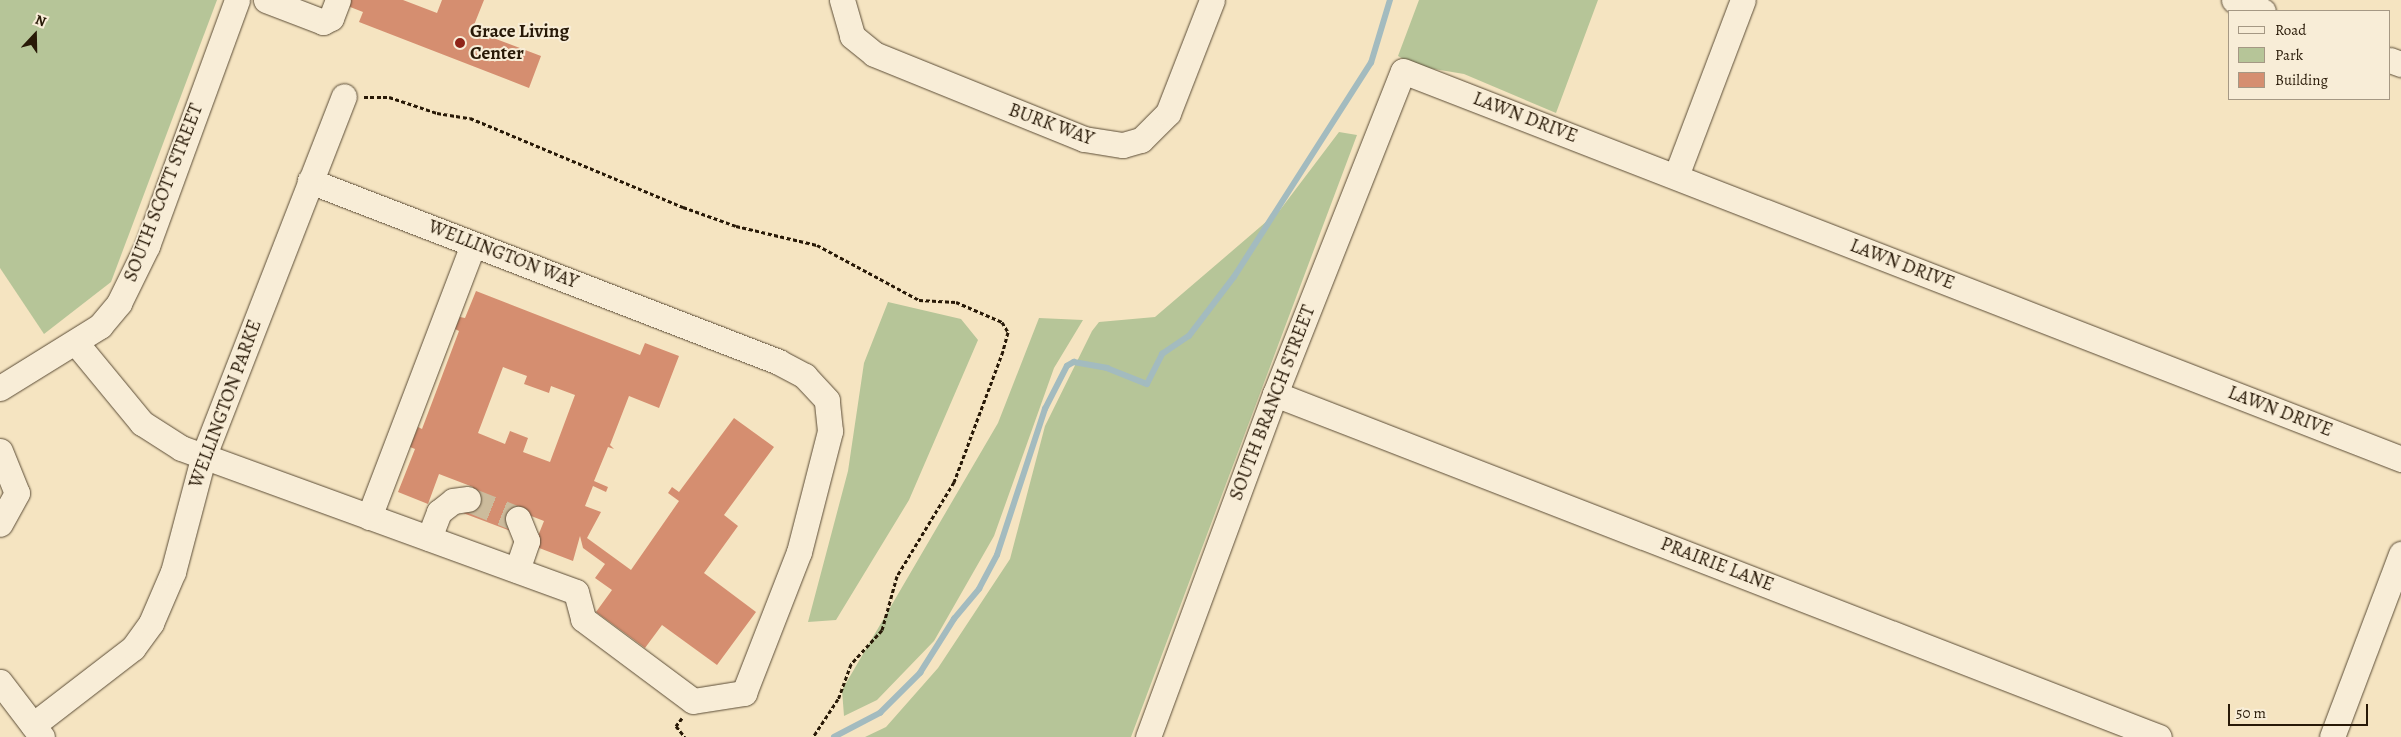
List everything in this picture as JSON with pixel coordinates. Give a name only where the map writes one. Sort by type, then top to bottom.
[{"type":"street","name":"SOUTH SCOTT STREET","points":[[0,388],[76,343],[111,314],[128,287],[237,0]]},
{"type":"street","points":[[266,0],[323,22],[331,18],[338,0]]},
{"type":"street","name":"BURK WAY","points":[[842,0],[852,36],[874,54],[982,100],[1084,139],[1123,145],[1141,140],[1168,113],[1212,0]]},
{"type":"street","points":[[1676,176],[1743,0]]},
{"type":"street","points":[[2234,0],[2260,10]]},
{"type":"street","name":"LAWN DRIVE","points":[[1403,72],[1676,176],[2401,459]]},
{"type":"street","name":"SOUTH BRANCH STREET","points":[[1154,735],[1275,394],[1403,72]]},
{"type":"street","name":"WELLINGTON PARKE","points":[[38,731],[143,636],[173,572],[204,455],[344,96]]},
{"type":"street","name":"WELLINGTON WAY","points":[[310,182],[696,329],[788,367],[805,376],[827,400],[830,430],[799,552],[744,693],[694,700],[583,619],[576,592],[517,570]]},
{"type":"street","points":[[369,517],[473,244]]},
{"type":"street","points":[[76,343],[142,423],[181,448],[517,570],[527,541],[518,519]]},
{"type":"street","name":"PRAIRIE LANE","points":[[1275,394],[2159,737]]},
{"type":"street","points":[[0,451],[17,494],[0,524]]},
{"type":"street","points":[[429,538],[439,512],[452,501],[468,499]]},
{"type":"street","points":[[2332,737],[2401,554]]},
{"type":"street","points":[[0,682],[38,731]]},
{"type":"path","points":[[344,96],[389,96],[437,114],[470,118],[692,210],[736,226],[817,246],[919,300],[956,302],[1002,322],[1008,332],[1003,351],[954,482],[897,576],[882,630],[851,664],[838,699],[813,737]]},
{"type":"green space","points":[[0,0],[217,0],[111,282],[44,334],[0,268]]},
{"type":"green space","points":[[1419,0],[1598,0],[1556,113],[1464,74],[1416,66],[1398,56]]},
{"type":"green space","points":[[1339,132],[1357,135],[1131,737],[865,737],[886,727],[938,668],[1010,559],[1045,426],[1092,331],[1099,322],[1155,317],[1280,210]]},
{"type":"green space","points":[[888,302],[961,319],[978,340],[909,500],[836,620],[808,622],[848,471],[864,363]]},
{"type":"green space","points":[[1039,318],[1083,320],[1054,368],[994,536],[934,641],[877,700],[844,716],[842,690],[998,423]]},
{"type":"building","name":"Grace Living Center","points":[[347,0],[403,0],[437,13],[442,0],[484,0],[472,30],[541,56],[529,88],[359,22],[363,12],[345,5]]},
{"type":"building","points":[[476,291],[640,355],[645,343],[679,356],[659,408],[629,396],[610,445],[614,449],[608,447],[594,481],[608,487],[606,492],[593,486],[585,506],[601,512],[587,538],[631,570],[679,501],[668,493],[672,487],[679,492],[734,418],[774,447],[724,515],[738,526],[704,573],[756,612],[717,665],[662,625],[645,648],[596,612],[612,590],[595,578],[605,564],[583,548],[580,536],[573,561],[534,546],[544,521],[521,512],[513,532],[463,513],[473,487],[439,474],[428,504],[398,492],[415,449],[410,447],[418,427],[422,429],[459,331],[455,329],[460,317],[465,318]],"holes":[[[503,367],[527,376],[524,384],[549,393],[551,386],[575,395],[550,462],[523,452],[528,438],[510,431],[505,444],[478,433]]]},
{"type":"waterway","points":[[834,737],[880,713],[920,673],[954,619],[979,589],[997,555],[1045,409],[1067,366],[1074,362],[1107,368],[1147,384],[1162,354],[1189,336],[1234,277],[1371,63],[1390,0]]},
{"type":"tunnel","points":[[468,499],[518,519]]},
{"type":"place","name":"Grace Living Center","points":[[460,43]]}]
